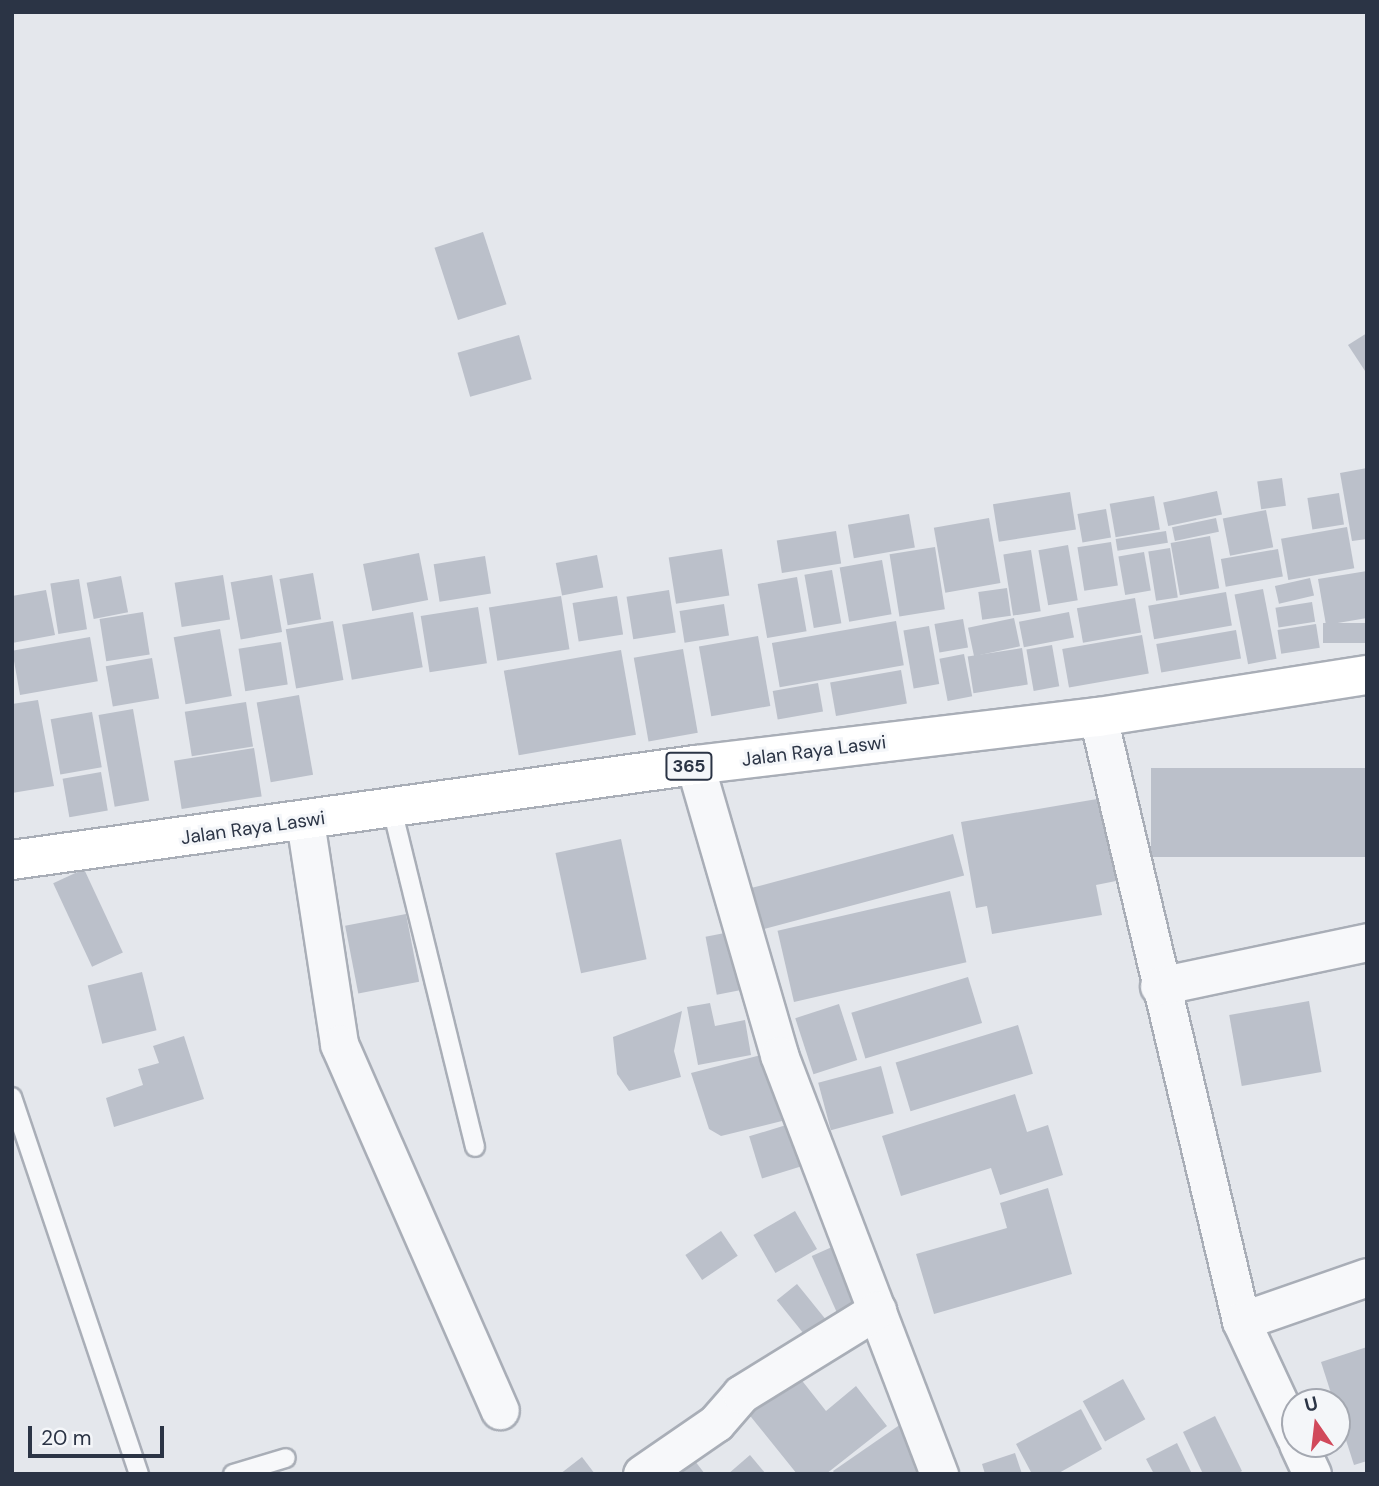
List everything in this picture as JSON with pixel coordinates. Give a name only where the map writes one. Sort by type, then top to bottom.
[{"type":"main road","name":"Jalan Raya Laswi","points":[[12,860],[695,765],[1098,717],[1367,676]]},
{"type":"street","points":[[1098,717],[1159,986],[1241,1321],[1281,1407]]},
{"type":"street","points":[[695,765],[779,1055],[939,1474]]},
{"type":"street","points":[[305,821],[339,1044],[500,1410]]},
{"type":"street","points":[[1159,986],[1367,942]]},
{"type":"street","points":[[1241,1321],[1367,1277]]},
{"type":"street","points":[[642,1474],[716,1423],[741,1394],[877,1310]]},
{"type":"street","points":[[1305,1458],[1312,1474]]},
{"type":"lane","points":[[392,809],[475,1147]]},
{"type":"lane","points":[[12,1097],[139,1474]]},
{"type":"lane","points":[[233,1474],[286,1458]]},
{"type":"building","points":[[483,232],[506,304],[458,320],[434,248]]},
{"type":"building","points":[[1367,333],[1367,374],[1348,345]]},
{"type":"building","points":[[519,335],[532,379],[470,397],[457,353]]},
{"type":"building","points":[[1367,468],[1367,539],[1352,541],[1340,473]]},
{"type":"building","points":[[1282,478],[1286,506],[1261,509],[1257,481]]},
{"type":"building","points":[[1217,491],[1222,514],[1168,526],[1163,502]]},
{"type":"building","points":[[1070,492],[1076,530],[999,542],[993,504]]},
{"type":"building","points":[[1339,493],[1344,525],[1312,530],[1307,498]]},
{"type":"building","points":[[1154,496],[1160,529],[1116,537],[1110,504]]},
{"type":"building","points":[[1106,509],[1111,538],[1082,543],[1077,514]]},
{"type":"building","points":[[1266,510],[1273,547],[1230,556],[1223,518]]},
{"type":"building","points":[[909,514],[915,547],[854,558],[848,525]]},
{"type":"building","points":[[989,518],[1000,583],[945,593],[934,528]]},
{"type":"building","points":[[1216,518],[1219,532],[1175,541],[1172,527]]},
{"type":"building","points":[[1347,527],[1354,568],[1288,580],[1281,539]]},
{"type":"building","points":[[836,531],[841,564],[782,573],[777,540]]},
{"type":"building","points":[[1166,531],[1168,543],[1118,551],[1116,539]]},
{"type":"building","points":[[1210,536],[1219,588],[1180,595],[1171,543]]},
{"type":"building","points":[[1111,542],[1118,585],[1084,591],[1077,547]]},
{"type":"building","points":[[1068,545],[1078,600],[1048,605],[1038,550]]},
{"type":"building","points":[[935,547],[945,609],[899,616],[890,554]]},
{"type":"building","points":[[1170,548],[1178,597],[1156,601],[1148,551]]},
{"type":"building","points":[[722,549],[729,595],[676,604],[669,557]]},
{"type":"building","points":[[1278,549],[1283,577],[1226,587],[1221,559]]},
{"type":"building","points":[[1031,550],[1041,611],[1013,616],[1003,554]]},
{"type":"building","points":[[1144,552],[1151,590],[1125,595],[1118,557]]},
{"type":"building","points":[[419,553],[428,600],[372,611],[363,564]]},
{"type":"building","points":[[597,555],[603,587],[562,595],[556,563]]},
{"type":"building","points":[[485,556],[491,594],[440,602],[434,564]]},
{"type":"building","points":[[882,560],[892,614],[849,622],[840,567]]},
{"type":"building","points":[[832,570],[841,623],[814,628],[804,575]]},
{"type":"building","points":[[1367,571],[1367,618],[1326,625],[1318,579]]},
{"type":"building","points":[[313,573],[321,619],[288,625],[280,579]]},
{"type":"building","points":[[223,575],[230,619],[182,627],[175,583]]},
{"type":"building","points":[[272,575],[282,632],[241,639],[231,582]]},
{"type":"building","points":[[121,576],[128,612],[94,619],[87,583]]},
{"type":"building","points":[[797,577],[807,631],[767,638],[758,584]]},
{"type":"building","points":[[1310,578],[1314,596],[1279,604],[1275,586]]},
{"type":"building","points":[[79,579],[87,629],[58,634],[50,584]]},
{"type":"building","points":[[1007,588],[1011,616],[982,620],[978,592]]},
{"type":"building","points":[[1263,589],[1277,659],[1248,664],[1235,595]]},
{"type":"building","points":[[46,590],[55,635],[12,643],[12,596]]},
{"type":"building","points":[[669,590],[676,632],[633,639],[627,597]]},
{"type":"building","points":[[1226,592],[1232,625],[1154,639],[1148,606]]},
{"type":"building","points":[[561,596],[569,649],[497,661],[489,607]]},
{"type":"building","points":[[617,596],[623,635],[579,642],[573,603]]},
{"type":"building","points":[[1135,598],[1141,632],[1083,643],[1077,608]]},
{"type":"building","points":[[1312,602],[1315,622],[1279,628],[1275,608]]},
{"type":"building","points":[[724,604],[729,636],[685,643],[680,611]]},
{"type":"building","points":[[478,607],[487,663],[430,672],[421,616]]},
{"type":"building","points":[[143,612],[150,654],[106,661],[100,619]]},
{"type":"building","points":[[413,612],[423,667],[352,680],[342,625]]},
{"type":"building","points":[[1069,612],[1074,638],[1024,647],[1019,622]]},
{"type":"building","points":[[1014,618],[1020,646],[974,656],[968,628]]},
{"type":"building","points":[[963,619],[968,648],[939,653],[934,624]]},
{"type":"building","points":[[333,621],[343,680],[296,688],[286,629]]},
{"type":"building","points":[[896,621],[904,665],[780,687],[772,643]]},
{"type":"building","points":[[1323,623],[1367,623],[1367,643],[1323,643]]},
{"type":"building","points":[[1316,624],[1320,648],[1281,654],[1277,630]]},
{"type":"building","points":[[929,626],[939,684],[914,689],[903,631]]},
{"type":"building","points":[[220,629],[232,696],[186,704],[174,637]]},
{"type":"building","points":[[1236,630],[1241,659],[1161,673],[1156,644]]},
{"type":"building","points":[[1142,635],[1149,673],[1069,687],[1062,649]]},
{"type":"building","points":[[758,636],[770,706],[711,716],[699,646]]},
{"type":"building","points":[[90,637],[98,681],[20,695],[12,651]]},
{"type":"building","points":[[281,642],[288,684],[245,691],[239,649]]},
{"type":"building","points":[[1052,645],[1059,686],[1034,691],[1026,650]]},
{"type":"building","points":[[1022,648],[1028,685],[973,693],[968,657]]},
{"type":"building","points":[[683,649],[698,733],[649,741],[634,658]]},
{"type":"building","points":[[621,650],[636,735],[519,755],[504,671]]},
{"type":"building","points":[[964,654],[972,696],[948,701],[939,659]]},
{"type":"building","points":[[152,658],[159,698],[113,707],[106,666]]},
{"type":"building","points":[[901,670],[907,703],[836,716],[830,683]]},
{"type":"building","points":[[818,683],[823,712],[778,720],[773,691]]},
{"type":"building","points":[[299,695],[313,775],[271,782],[257,702]]},
{"type":"building","points":[[38,700],[54,786],[12,793],[12,704]]},
{"type":"building","points":[[246,702],[253,746],[192,756],[185,712]]},
{"type":"building","points":[[133,709],[149,801],[115,807],[99,715]]},
{"type":"building","points":[[92,712],[102,767],[60,774],[51,719]]},
{"type":"building","points":[[254,748],[262,796],[182,809],[174,761]]},
{"type":"building","points":[[1151,768],[1367,768],[1367,857],[1151,857]]},
{"type":"building","points":[[101,772],[108,810],[69,817],[63,779]]},
{"type":"building","points":[[1103,798],[1116,881],[1096,885],[1102,915],[992,934],[987,906],[976,908],[961,822]]},
{"type":"building","points":[[953,834],[964,876],[763,929],[752,888]]},
{"type":"building","points":[[621,839],[647,959],[581,973],[555,853]]},
{"type":"building","points":[[84,869],[123,952],[92,967],[53,883]]},
{"type":"building","points":[[950,891],[966,962],[794,1002],[778,931]]},
{"type":"building","points":[[406,914],[419,982],[358,994],[345,926]]},
{"type":"building","points":[[735,931],[746,989],[717,995],[706,937]]},
{"type":"building","points":[[142,972],[157,1030],[102,1044],[88,986]]},
{"type":"building","points":[[968,977],[982,1023],[865,1059],[851,1013]]},
{"type":"building","points":[[1309,1001],[1322,1072],[1242,1086],[1229,1015]]},
{"type":"building","points":[[710,1003],[715,1026],[745,1020],[751,1055],[698,1065],[687,1007]]},
{"type":"building","points":[[839,1004],[857,1060],[813,1074],[795,1018]]},
{"type":"building","points":[[682,1011],[674,1051],[681,1077],[629,1091],[617,1074],[613,1037]]},
{"type":"building","points":[[1018,1025],[1033,1074],[911,1111],[896,1062]]},
{"type":"building","points":[[184,1036],[204,1099],[114,1127],[106,1098],[143,1085],[138,1069],[159,1063],[153,1046]]},
{"type":"building","points":[[761,1055],[782,1121],[721,1136],[709,1129],[691,1073]]},
{"type":"building","points":[[881,1066],[894,1113],[831,1130],[818,1083]]},
{"type":"building","points":[[1015,1094],[1027,1132],[1048,1125],[1063,1175],[1000,1195],[991,1168],[901,1196],[882,1136]]},
{"type":"building","points":[[796,1122],[809,1164],[762,1178],[749,1136]]},
{"type":"building","points":[[1048,1188],[1072,1274],[934,1314],[916,1254],[1007,1228],[1000,1203]]},
{"type":"building","points":[[795,1211],[817,1249],[775,1273],[753,1235]]},
{"type":"building","points":[[721,1231],[738,1256],[702,1280],[685,1255]]},
{"type":"building","points":[[841,1243],[869,1305],[839,1318],[812,1256]]},
{"type":"building","points":[[797,1284],[827,1321],[807,1338],[777,1300]]},
{"type":"building","points":[[1367,1347],[1367,1461],[1354,1465],[1351,1456],[1351,1388],[1329,1388],[1321,1362]]},
{"type":"building","points":[[796,1373],[826,1411],[856,1386],[887,1426],[826,1474],[797,1474],[747,1412]]},
{"type":"building","points":[[1123,1379],[1145,1419],[1105,1442],[1083,1401]]},
{"type":"building","points":[[1081,1409],[1102,1449],[1057,1474],[1032,1474],[1016,1444]]},
{"type":"building","points":[[1215,1416],[1242,1471],[1237,1474],[1203,1474],[1183,1432]]},
{"type":"building","points":[[901,1424],[920,1474],[835,1474],[833,1471]]},
{"type":"building","points":[[1177,1443],[1192,1474],[1154,1474],[1146,1459]]},
{"type":"building","points":[[688,1452],[705,1474],[659,1474]]},
{"type":"building","points":[[1015,1453],[1022,1474],[985,1474],[982,1464]]},
{"type":"building","points":[[750,1455],[766,1474],[728,1474]]},
{"type":"building","points":[[582,1457],[595,1474],[560,1474]]}]
